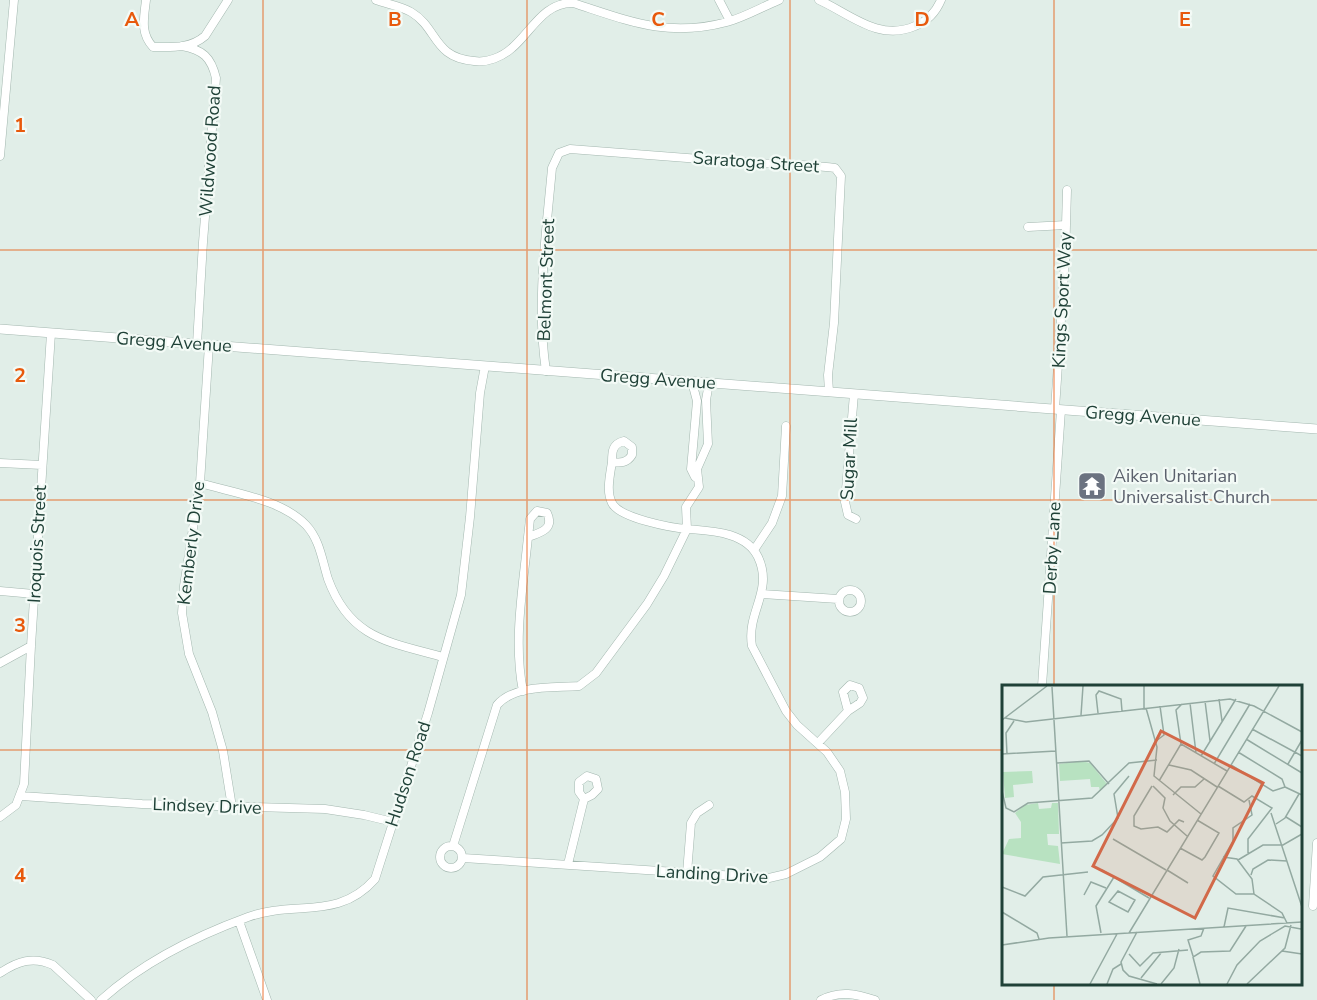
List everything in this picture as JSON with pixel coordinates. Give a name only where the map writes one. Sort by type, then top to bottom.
[{"type":"street","points":[[0,156],[14,0]]},
{"type":"street","points":[[146,0],[144,25],[146,39],[153,47],[182,46],[194,43],[205,36],[228,0]]},
{"type":"street","points":[[376,0],[410,12],[450,56],[465,61],[482,62],[497,57],[512,48],[551,9],[567,2],[655,28],[697,28],[730,21],[779,0]]},
{"type":"street","points":[[719,0],[730,21]]},
{"type":"street","points":[[819,0],[858,22],[886,32],[905,30],[920,24],[931,16],[941,0]]},
{"type":"street","name":"Wildwood Road","points":[[182,46],[194,48],[205,54],[213,65],[216,78],[197,344]]},
{"type":"street","name":"Saratoga Street","points":[[550,188],[555,157],[564,150],[658,154],[739,162],[806,164],[838,170],[842,184],[837,237],[834,323],[828,375],[830,392]]},
{"type":"street","name":"Belmont Street","points":[[546,371],[541,338],[550,188]]},
{"type":"street","name":"Kings Sport Way","points":[[1058,410],[1067,190]]},
{"type":"street","points":[[1028,227],[1066,225]]},
{"type":"street","name":"Gregg Avenue","points":[[0,329],[1317,429]]},
{"type":"street","name":"Iroquois Street","points":[[21,796],[25,777],[51,333]]},
{"type":"street","name":"Kemberly Drive","points":[[209,345],[200,483],[184,586],[183,627],[189,654],[218,731],[232,807]]},
{"type":"street","name":"Hudson Road","points":[[101,1000],[130,977],[157,960],[239,921],[271,911],[336,905],[354,898],[375,879],[461,595],[480,393],[485,366]]},
{"type":"street","points":[[692,382],[698,401],[691,469],[699,487]]},
{"type":"street","name":"Landing Drive","points":[[709,383],[706,400],[709,436],[697,470],[699,487],[686,507],[687,529],[657,590],[591,678],[579,686],[523,691],[506,697],[495,710],[453,846],[447,847],[441,853],[442,864],[452,868],[458,865],[463,858],[769,878],[778,877],[820,857],[835,846],[841,839],[844,828],[845,792],[840,771],[818,743],[797,725],[786,711],[752,646],[750,636],[752,620],[762,594],[762,571],[754,550]]},
{"type":"street","name":"Sugar Mill","points":[[854,394],[845,502],[848,515],[856,519]]},
{"type":"street","name":"Derby Lane","points":[[1042,685],[1058,410]]},
{"type":"street","points":[[612,462],[610,499],[618,512],[687,529],[720,532],[739,540],[754,550],[769,529],[782,496],[786,426]]},
{"type":"street","points":[[0,463],[42,465]]},
{"type":"street","points":[[200,483],[282,507],[299,519],[316,539],[332,587],[345,612],[355,624],[390,643],[443,657]]},
{"type":"street","points":[[523,691],[519,665],[519,628],[528,537]]},
{"type":"street","points":[[0,591],[34,594]]},
{"type":"street","points":[[762,594],[838,599]]},
{"type":"street","points":[[0,663],[31,646]]},
{"type":"street","points":[[818,743],[848,711]]},
{"type":"street","points":[[0,817],[14,807],[21,796]]},
{"type":"street","name":"Lindsey Drive","points":[[21,796],[142,804],[325,809],[393,822]]},
{"type":"street","points":[[568,864],[584,798]]},
{"type":"street","points":[[687,873],[691,823],[697,813],[709,805]]},
{"type":"street","points":[[1313,906],[1317,843]]},
{"type":"street","points":[[453,846],[463,858]]},
{"type":"street","points":[[239,921],[267,1000]]},
{"type":"street","points":[[0,973],[23,961],[46,962],[53,965],[91,1000]]},
{"type":"street","points":[[821,1000],[832,995],[848,993],[875,1000]]},
{"type":"place","name":"Aiken Unitarian Universalist Church","points":[[1092,486]]}]
